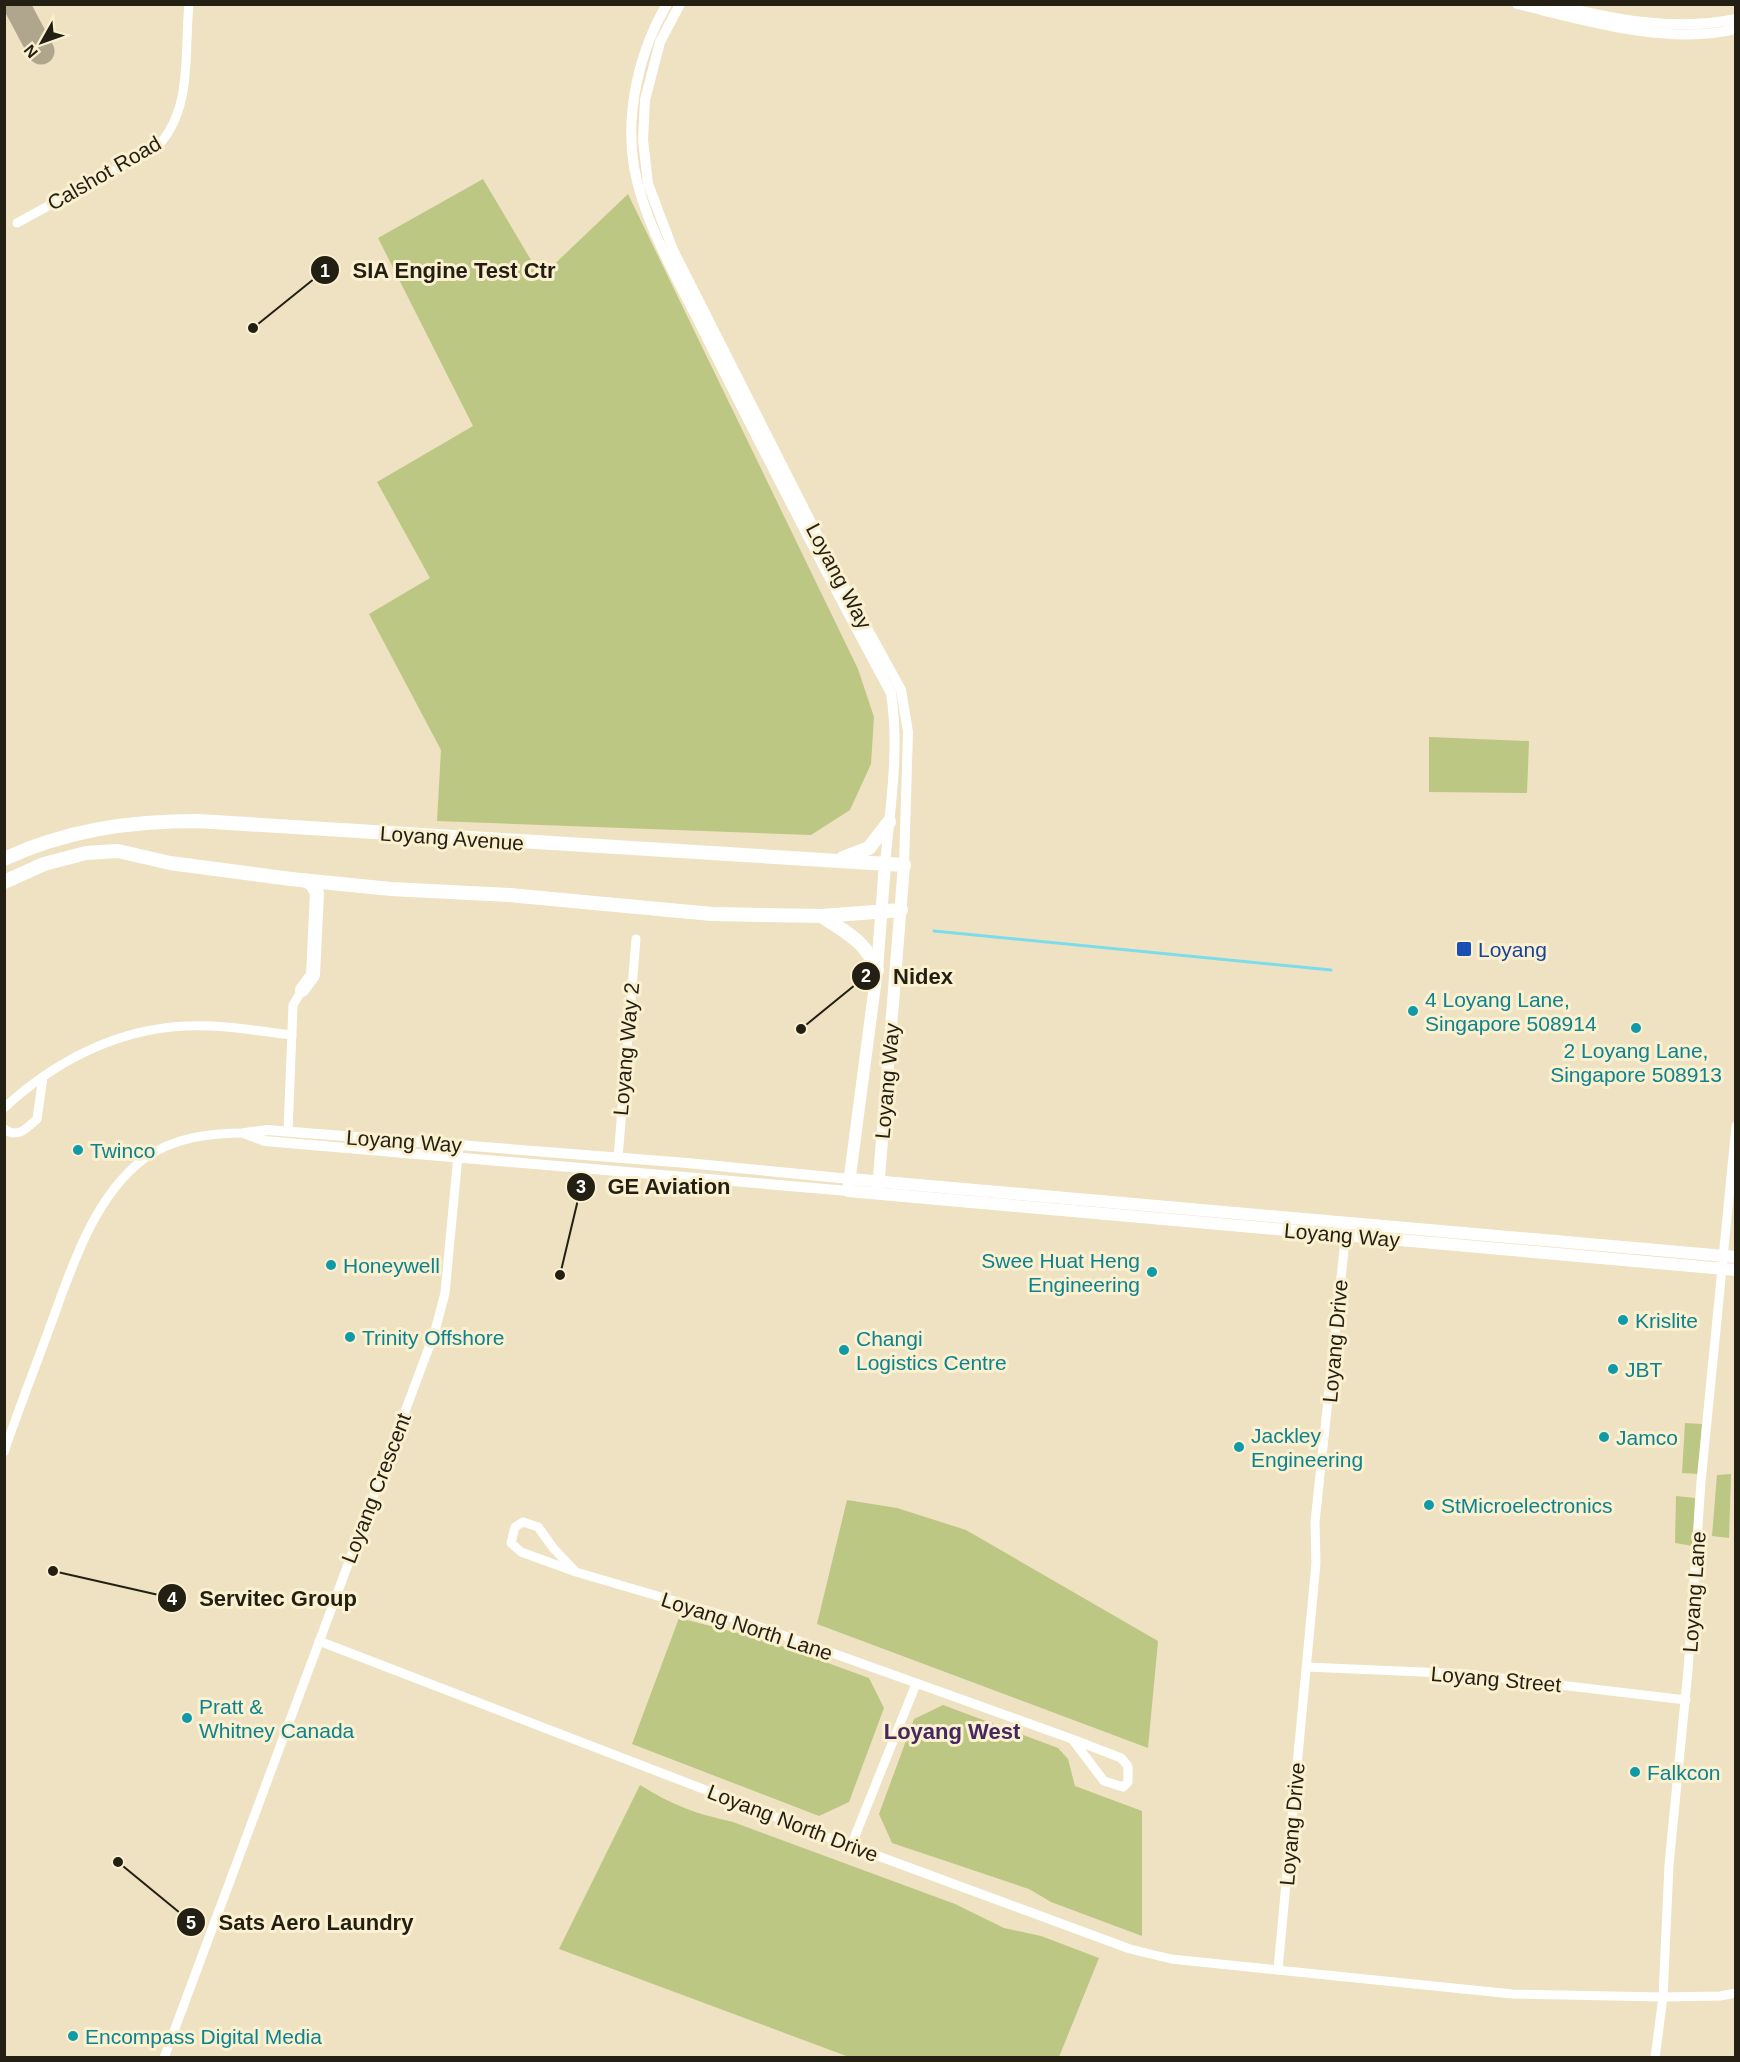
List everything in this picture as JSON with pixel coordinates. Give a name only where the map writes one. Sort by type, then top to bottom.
[{"type":"main road","name":"Loyang Avenue","points":[[4,859],[46,842],[103,827],[198,820],[717,855],[904,865]]},
{"type":"main road","points":[[835,860],[869,848],[889,822]]},
{"type":"main road","points":[[4,882],[44,864],[86,853],[118,851],[170,863],[306,881],[509,895],[712,914],[822,916],[901,910]]},
{"type":"main road","name":"Loyang Way","points":[[885,864],[877,970],[849,1185],[1722,1262],[1736,1257]]},
{"type":"main road","name":"Loyang Way","points":[[878,1188],[904,865]]},
{"type":"main road","points":[[302,990],[313,975],[317,893],[312,884],[306,881]]},
{"type":"main road","points":[[822,916],[858,940],[869,952],[877,970]]},
{"type":"main road","name":"Loyang Way","points":[[1722,1262],[1736,1270]]},
{"type":"street","name":"Calshot Road","points":[[17,223],[158,146],[170,133],[183,102],[189,4]]},
{"type":"street","name":"Loyang Way","points":[[667,4],[646,49],[635,96],[632,147],[639,188],[656,233],[756,435],[891,693],[894,736],[885,864]]},
{"type":"street","name":"Loyang Way","points":[[680,4],[660,42],[645,100],[643,140],[648,184],[664,230],[689,282],[837,574],[901,690],[908,732],[904,865]]},
{"type":"street","points":[[1517,4],[1588,21],[1669,34],[1690,35],[1736,29]]},
{"type":"street","points":[[1552,4],[1590,14],[1669,25],[1711,24],[1736,19]]},
{"type":"street","name":"Loyang Way 2","points":[[618,1158],[636,939]]},
{"type":"street","points":[[298,1143],[288,1132],[293,1005],[302,990]]},
{"type":"street","points":[[4,1108],[43,1077],[96,1046],[135,1033],[186,1026],[292,1035]]},
{"type":"street","points":[[4,1129],[19,1133],[37,1119],[43,1077]]},
{"type":"street","name":"Loyang Lane","points":[[1655,2058],[1663,1997],[1669,1865],[1686,1700],[1701,1482],[1736,1126]]},
{"type":"street","name":"Loyang Way","points":[[4,1452],[29,1375],[69,1276],[94,1222],[115,1186],[145,1158],[163,1147],[188,1138],[219,1133],[267,1130],[618,1158],[849,1185]]},
{"type":"street","points":[[272,1142],[288,1132]]},
{"type":"street","name":"Loyang Way","points":[[245,1133],[272,1142],[625,1172],[849,1185]]},
{"type":"street","name":"Loyang Crescent","points":[[164,2058],[435,1331],[446,1293],[459,1145]]},
{"type":"street","points":[[618,1158],[625,1172]]},
{"type":"street","name":"Loyang Drive","points":[[1278,1969],[1316,1563],[1315,1522],[1346,1229]]},
{"type":"street","name":"Loyang North Lane","points":[[576,1572],[554,1549],[538,1527],[523,1522],[515,1527],[512,1543],[520,1552],[576,1572],[746,1622],[1072,1739],[1120,1758],[1128,1766],[1128,1782],[1123,1787],[1104,1781],[1072,1739]]},
{"type":"street","name":"Loyang North Drive","points":[[319,1641],[851,1846],[1130,1949],[1171,1959],[1278,1969]]},
{"type":"street","name":"Loyang Street","points":[[1307,1667],[1467,1674],[1686,1700]]},
{"type":"street","points":[[851,1846],[916,1684]]},
{"type":"street","points":[[1278,1969],[1512,1994],[1663,1997],[1719,1996],[1736,1993]]},
{"type":"green space","points":[[483,179],[541,277],[628,194],[858,669],[874,717],[871,764],[850,810],[811,835],[437,821],[441,750],[369,614],[430,578],[377,482],[473,426],[378,238]]},
{"type":"green space","points":[[1429,737],[1529,741],[1527,793],[1429,792]]},
{"type":"green space","points":[[1685,1423],[1702,1424],[1699,1474],[1682,1473]]},
{"type":"green space","points":[[1731,1474],[1729,1538],[1712,1536],[1717,1475]]},
{"type":"green space","points":[[1676,1496],[1695,1498],[1693,1546],[1675,1543]]},
{"type":"green space","points":[[847,1500],[897,1508],[966,1530],[1158,1641],[1148,1748],[817,1624]]},
{"type":"green space","points":[[679,1618],[762,1639],[869,1678],[884,1708],[849,1802],[819,1816],[632,1744]]},
{"type":"green space","points":[[943,1705],[1058,1748],[1068,1759],[1075,1786],[1142,1811],[1142,1936],[1051,1902],[1029,1889],[892,1843],[879,1814],[914,1719]]},
{"type":"green space","points":[[640,1785],[685,1808],[733,1822],[955,1904],[1004,1928],[1041,1936],[1099,1958],[1059,2057],[849,2057],[559,1949]]},
{"type":"waterway","points":[[934,931],[1331,970]]},
{"type":"taxiway","points":[[16,4],[41,51]]},
{"type":"place","name":"SIA Engine Test Ctr","points":[[253,328]]},
{"type":"place","name":"Loyang","points":[[1464,949]]},
{"type":"place","name":"4 Loyang Lane, Singapore 508914","points":[[1413,1011]]},
{"type":"place","name":"2 Loyang Lane, Singapore 508913","points":[[1636,1028]]},
{"type":"place","name":"Nidex","points":[[801,1029]]},
{"type":"place","name":"Twinco","points":[[78,1150]]},
{"type":"place","name":"Honeywell","points":[[331,1265]]},
{"type":"place","name":"Swee Huat Heng Engineering","points":[[1152,1272]]},
{"type":"place","name":"GE Aviation","points":[[560,1275]]},
{"type":"place","name":"Krislite","points":[[1623,1320]]},
{"type":"place","name":"Trinity Offshore","points":[[350,1337]]},
{"type":"place","name":"Changi Logistics Centre","points":[[844,1350]]},
{"type":"place","name":"JBT","points":[[1613,1369]]},
{"type":"place","name":"Jamco","points":[[1604,1437]]},
{"type":"place","name":"Jackley Engineering","points":[[1239,1447]]},
{"type":"place","name":"StMicroelectronics","points":[[1429,1505]]},
{"type":"place","name":"Servitec Group","points":[[53,1571]]},
{"type":"place","name":"Pratt & Whitney Canada","points":[[187,1718]]},
{"type":"place","name":"Falkcon","points":[[1635,1772]]},
{"type":"place","name":"Sats Aero Laundry","points":[[118,1862]]},
{"type":"place","name":"Encompass Digital Media","points":[[73,2036]]},
{"type":"district","name":"Loyang West","points":[[952,1731]]}]
